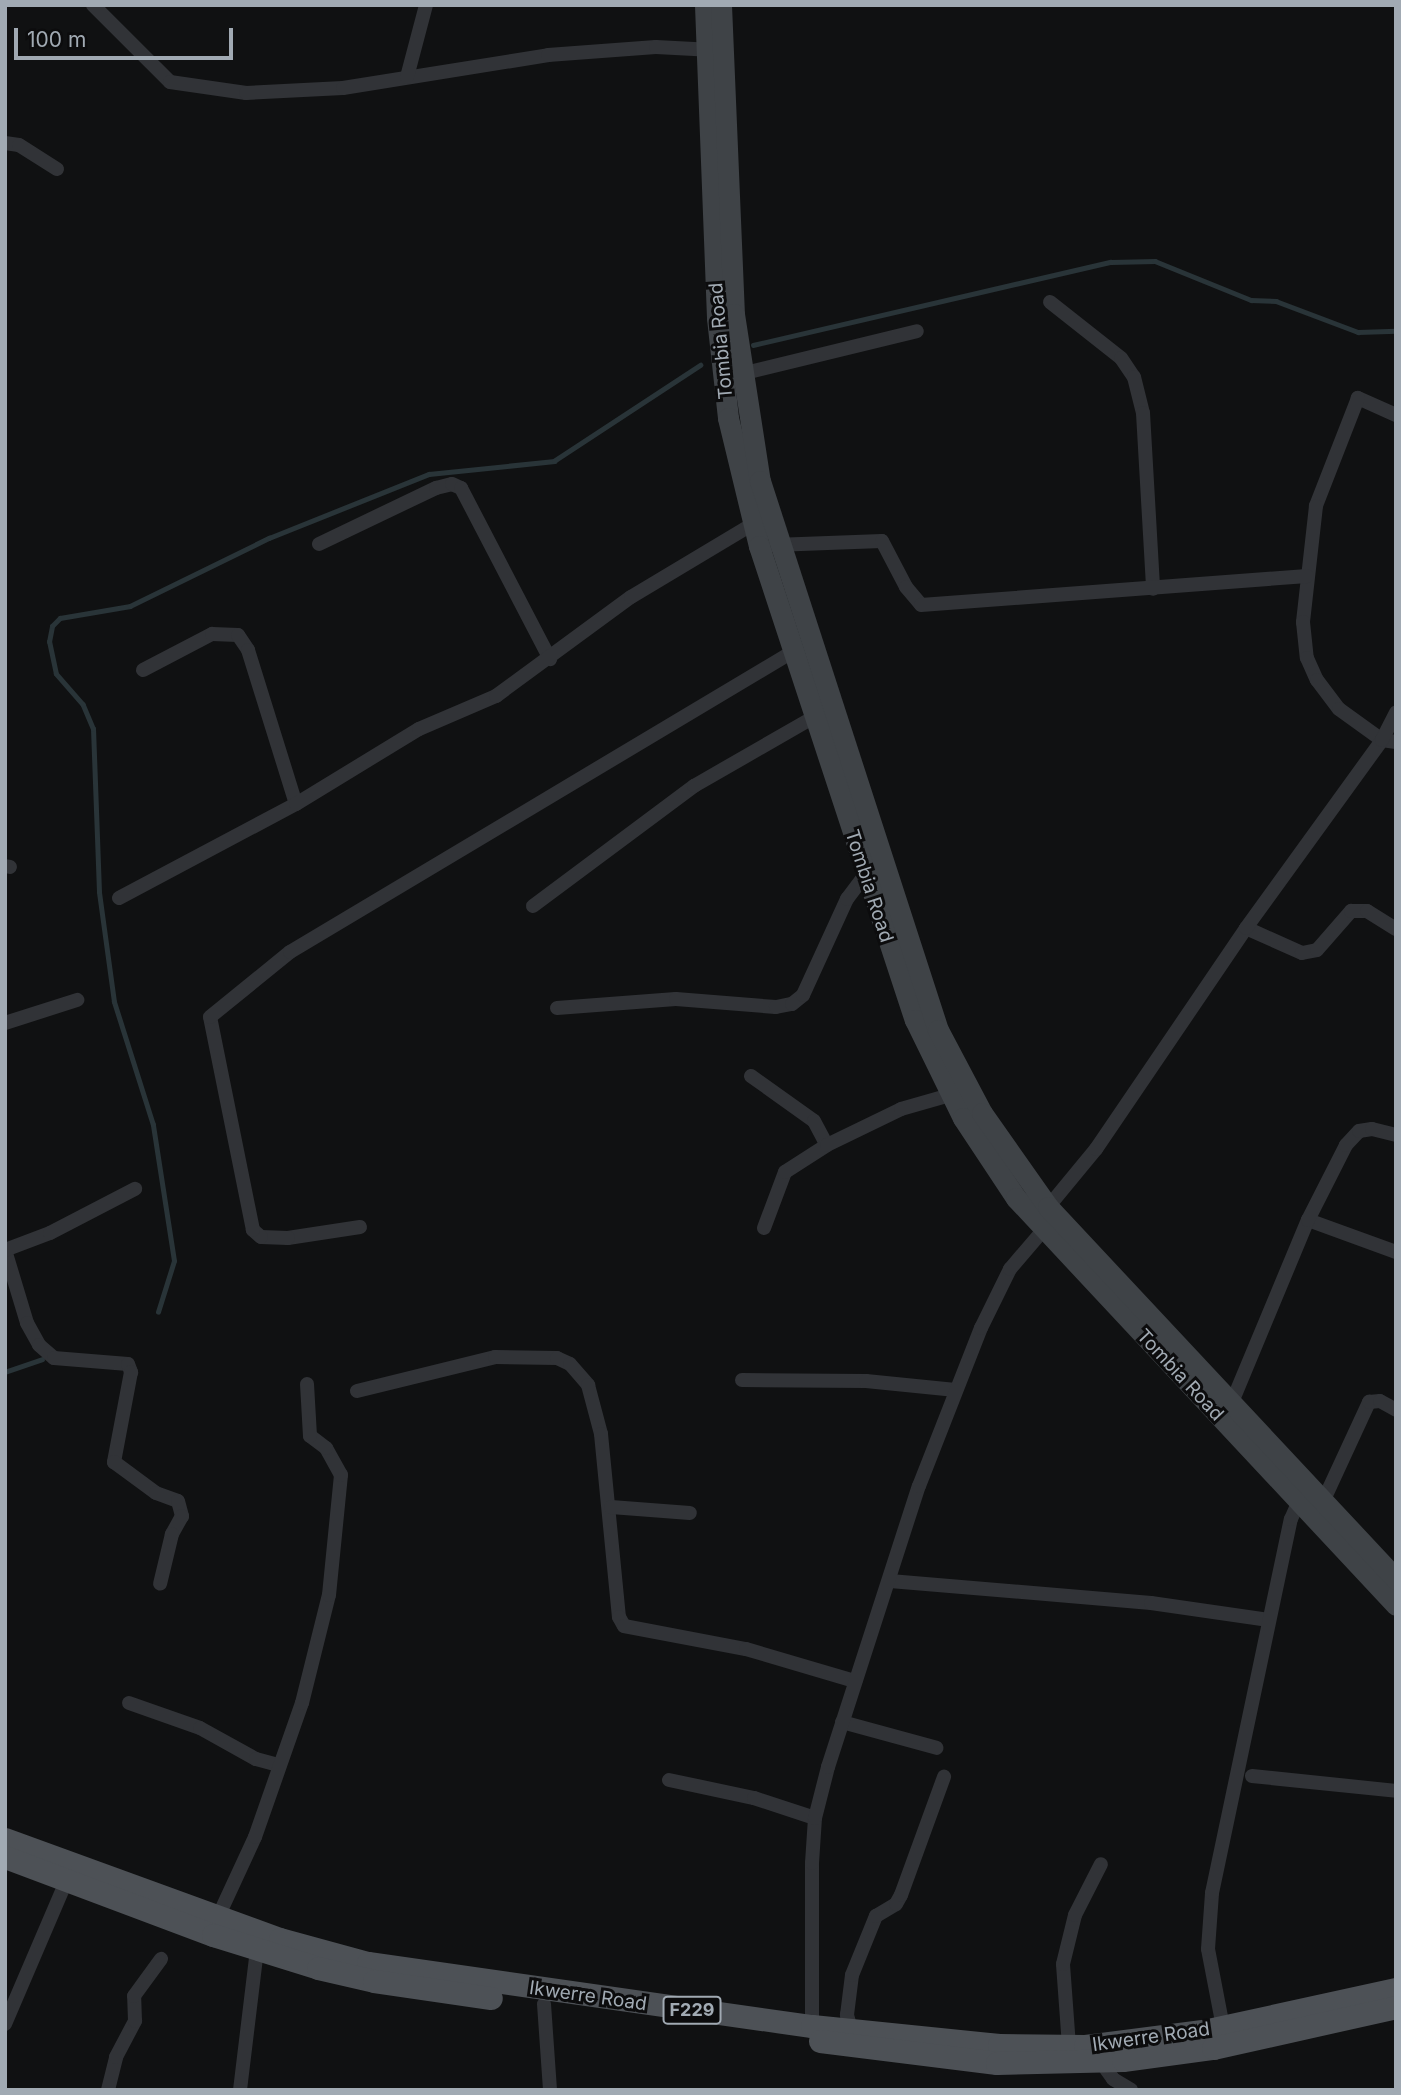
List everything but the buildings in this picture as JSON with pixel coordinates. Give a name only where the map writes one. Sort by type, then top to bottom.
[{"type":"main road","name":"Tombia Road","points":[[705,5],[714,50],[731,376],[753,524],[769,545],[938,1030],[1043,1219]]},
{"type":"main road","name":"Tombia Road","points":[[714,50],[721,5]]},
{"type":"main road","name":"Tombia Road","points":[[731,376],[760,481],[769,545],[794,651],[814,717],[915,1020],[950,1095],[998,1172],[1303,1492],[1396,1579]]},
{"type":"main road","name":"Tombia Road","points":[[1320,1509],[1396,1605]]},
{"type":"main road","name":"Ikwerre Road","points":[[5,1839],[218,1917],[368,1964],[812,2026],[999,2045],[1069,2046],[1098,2053],[1396,1989]]},
{"type":"main road","name":"Ikwerre Road","points":[[5,1857],[257,1950],[374,1981],[997,2063],[1098,2053],[1213,2048],[1396,2007]]},
{"type":"street","points":[[93,5],[170,82],[286,93],[407,78],[548,55],[656,47],[714,50]]},
{"type":"street","points":[[407,78],[426,5]]},
{"type":"street","points":[[5,143],[19,145],[57,169]]},
{"type":"street","points":[[1050,302],[1121,358],[1134,377],[1143,413],[1153,589]]},
{"type":"street","points":[[731,376],[918,331]]},
{"type":"street","points":[[1389,741],[1339,709],[1307,658],[1303,622],[1316,506],[1358,398],[1396,415]]},
{"type":"street","points":[[319,544],[436,488],[452,484],[461,488],[550,659]]},
{"type":"street","points":[[119,898],[296,804],[419,729],[496,696],[631,597],[753,524]]},
{"type":"street","points":[[769,545],[882,541],[906,587],[921,605],[1307,576]]},
{"type":"street","points":[[143,670],[212,634],[238,635],[248,649],[296,804]]},
{"type":"street","points":[[360,1227],[288,1238],[261,1237],[253,1230],[210,1017],[290,952],[794,651]]},
{"type":"street","points":[[812,2026],[815,1818],[842,1721],[919,1486],[994,1296],[1043,1219],[1097,1149],[1246,928],[1389,741],[1396,712]]},
{"type":"street","points":[[533,906],[694,786],[814,717]]},
{"type":"street","points":[[557,1008],[676,999],[776,1007],[792,1004],[803,995],[847,899],[865,875]]},
{"type":"street","points":[[1246,928],[1301,953],[1317,950],[1351,911],[1367,911],[1396,929]]},
{"type":"street","points":[[5,1023],[77,1000]]},
{"type":"street","points":[[751,1076],[814,1121],[827,1145]]},
{"type":"street","points":[[764,1228],[785,1172],[827,1145],[901,1109],[950,1095]]},
{"type":"street","points":[[1228,1413],[1308,1220],[1346,1145],[1359,1131],[1372,1129],[1396,1135]]},
{"type":"street","points":[[135,1189],[5,1250],[27,1323],[39,1345],[54,1358],[128,1364],[131,1372],[114,1462],[156,1493],[178,1501],[182,1516],[172,1534],[160,1584]]},
{"type":"street","points":[[1308,1220],[1396,1252]]},
{"type":"street","points":[[357,1391],[495,1357],[557,1358],[570,1364],[587,1385],[601,1434],[611,1507],[619,1616],[624,1626],[746,1649],[855,1681]]},
{"type":"street","points":[[742,1380],[866,1381],[956,1390]]},
{"type":"street","points":[[218,1917],[255,1837],[302,1703],[329,1595],[337,1537],[341,1475],[327,1448],[310,1436],[307,1384]]},
{"type":"street","points":[[1320,1509],[1369,1402],[1380,1401],[1396,1410]]},
{"type":"street","points":[[1223,2027],[1212,1979],[1209,1920],[1269,1620],[1303,1492]]},
{"type":"street","points":[[611,1507],[690,1513]]},
{"type":"street","points":[[890,1581],[1152,1603],[1269,1620]]},
{"type":"street","points":[[129,1703],[200,1728],[256,1759],[279,1765]]},
{"type":"street","points":[[842,1721],[937,1748]]},
{"type":"street","points":[[1252,1776],[1396,1791]]},
{"type":"street","points":[[851,2029],[847,2015],[852,1975],[876,1916],[896,1904],[901,1895],[944,1777]]},
{"type":"street","points":[[669,1780],[754,1798],[815,1818]]},
{"type":"street","points":[[1069,2046],[1063,1964],[1075,1915],[1101,1864]]},
{"type":"street","points":[[5,2024],[67,1879]]},
{"type":"street","points":[[240,2090],[257,1950]]},
{"type":"street","points":[[108,2090],[116,2057],[135,2021],[134,1996],[161,1959]]},
{"type":"street","points":[[544,2004],[550,2090]]},
{"type":"street","points":[[1098,2053],[1113,2079],[1131,2090]]},
{"type":"waterway","points":[[753,345],[1111,262],[1155,261],[1251,300],[1276,301],[1358,332],[1396,331]]},
{"type":"waterway","points":[[158,1312],[174,1261],[153,1125],[114,1002],[99,892],[93,729],[83,705],[56,674],[49,642],[52,626],[60,618],[130,606],[269,538],[429,474],[554,461],[700,365]]},
{"type":"waterway","points":[[5,1372],[42,1359]]}]
